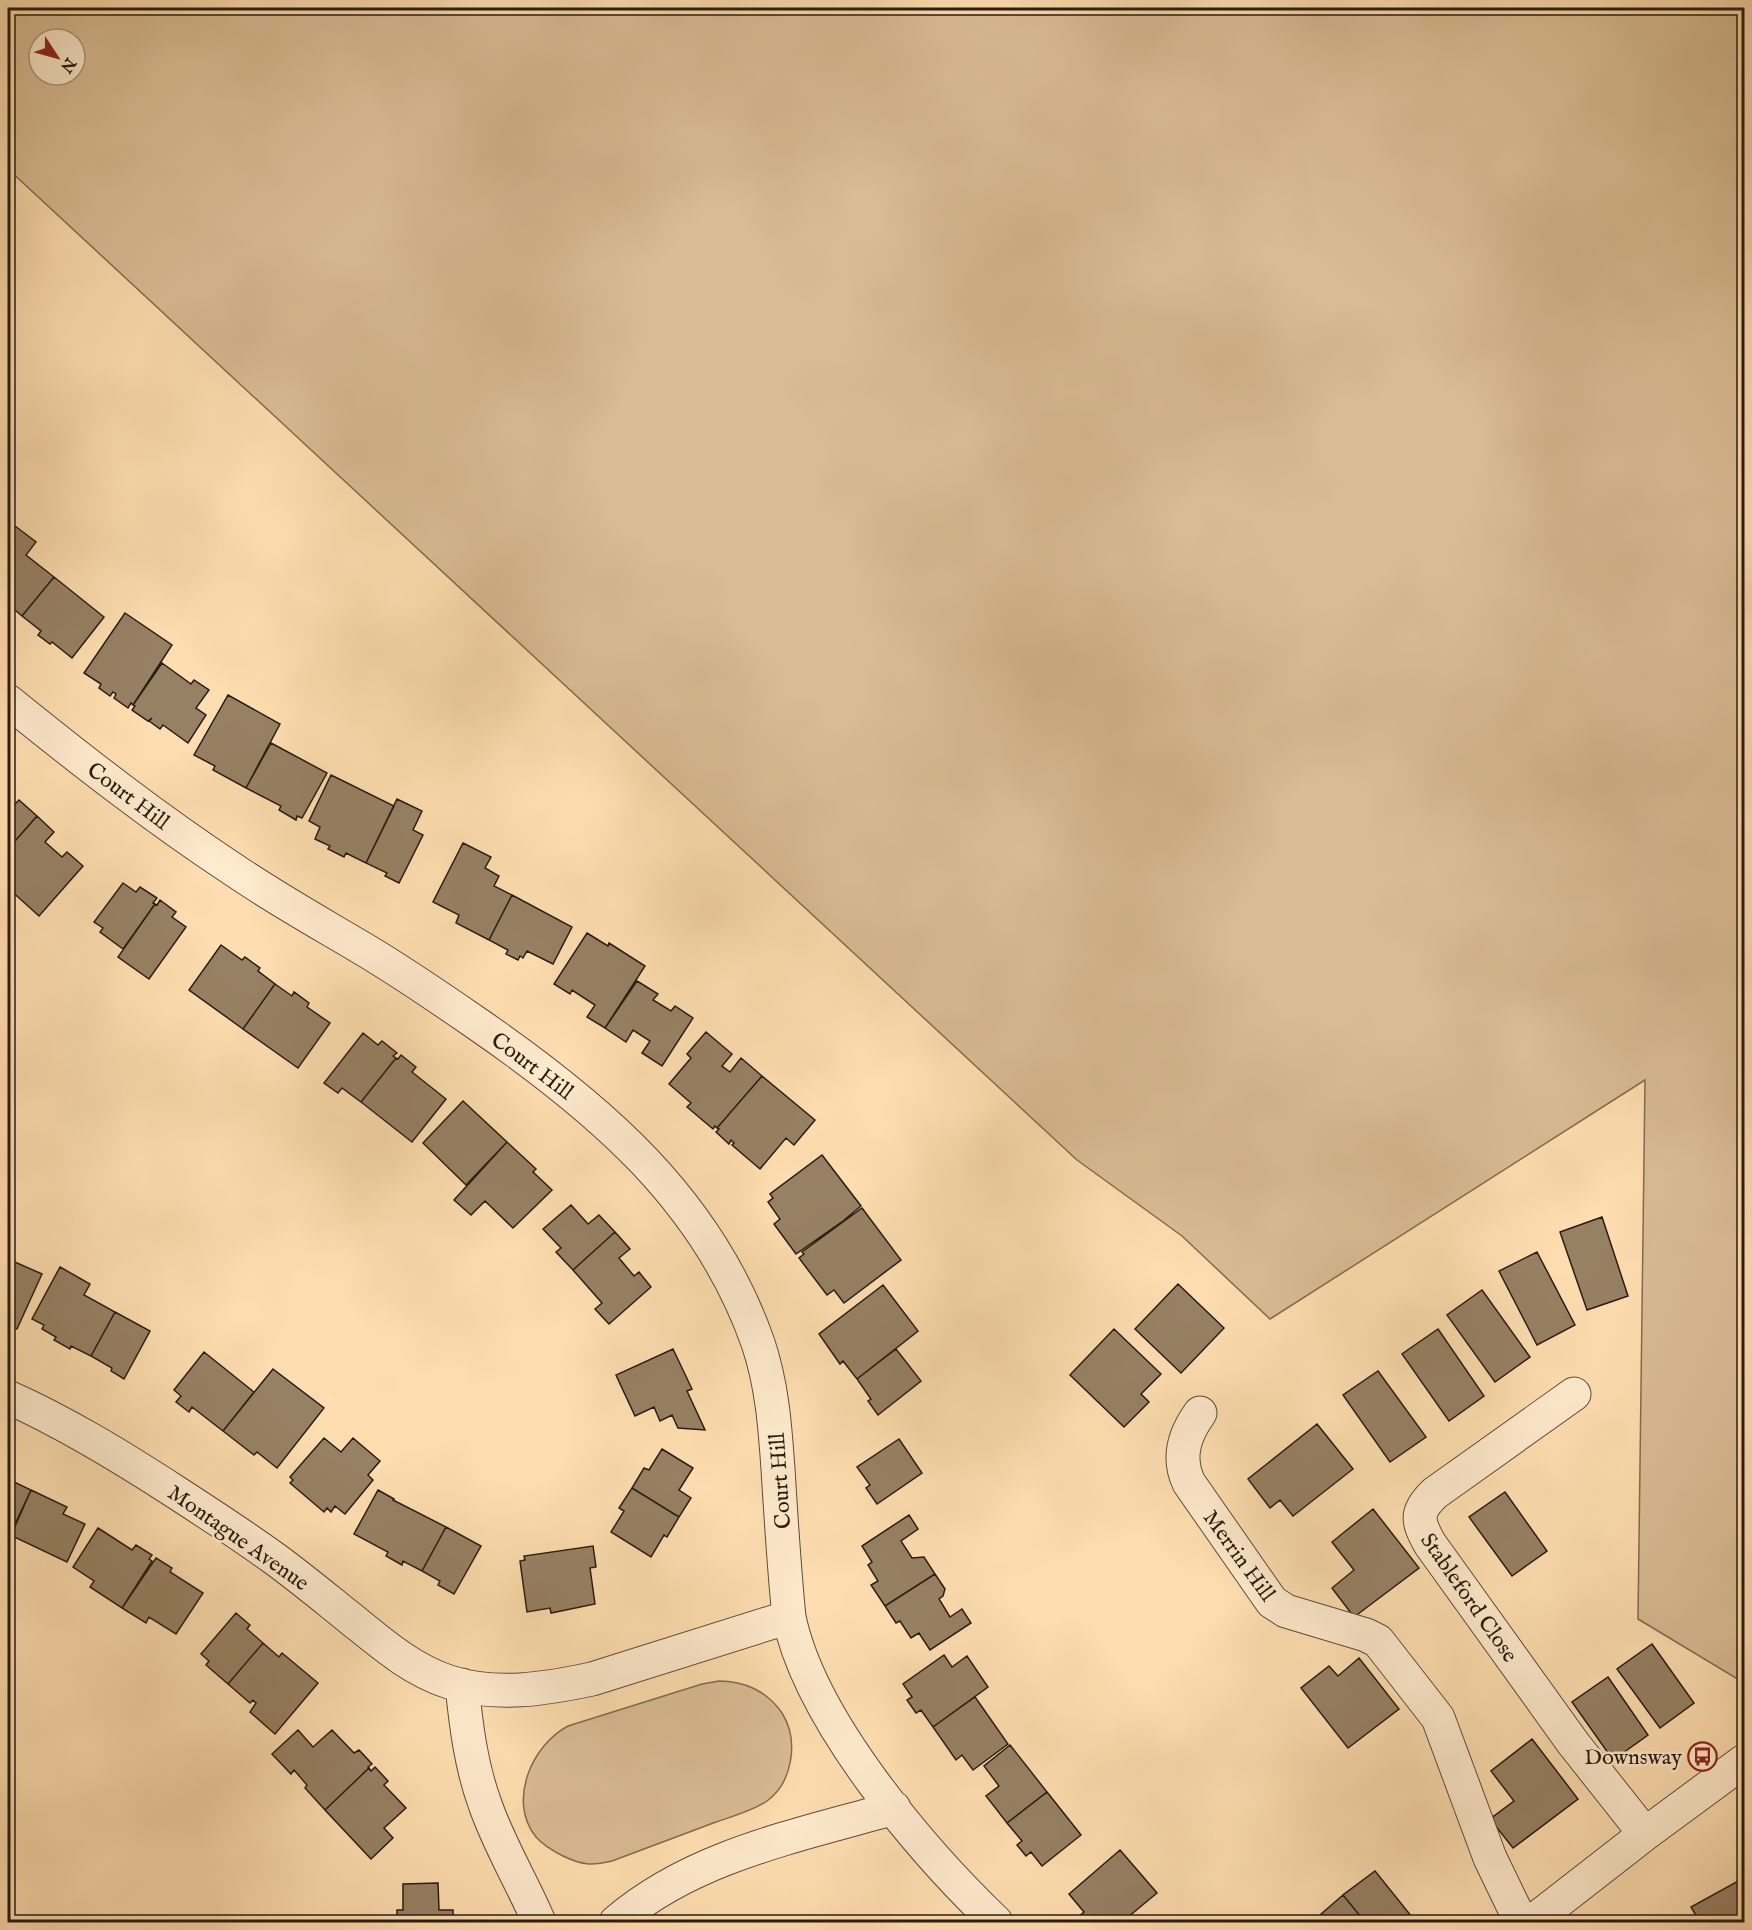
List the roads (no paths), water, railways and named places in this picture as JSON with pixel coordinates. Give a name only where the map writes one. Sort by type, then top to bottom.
[{"type":"street","name":"Court Hill","points":[[8,701],[130,797],[224,864],[412,979],[529,1060],[599,1116],[666,1184],[692,1217],[726,1269],[744,1306],[761,1353],[773,1409],[789,1617],[797,1647],[824,1706],[855,1756],[894,1808],[949,1874],[996,1923]]},
{"type":"street","name":"Stableford Close","points":[[1574,1395],[1435,1493],[1424,1503],[1419,1514],[1421,1528],[1430,1544],[1573,1743],[1645,1834]]},
{"type":"street","name":"Montague Avenue","points":[[8,1397],[75,1431],[149,1475],[264,1551],[401,1658],[436,1677],[462,1685],[485,1689],[517,1690],[561,1686],[592,1679],[789,1617]]},
{"type":"street","name":"Merrin Hill","points":[[1200,1413],[1185,1441],[1183,1465],[1189,1484],[1272,1602],[1286,1611],[1366,1635],[1378,1641],[1435,1712],[1490,1858],[1521,1923]]},
{"type":"street","points":[[462,1685],[475,1770],[485,1804],[539,1923]]},
{"type":"street","points":[[1532,1923],[1645,1834],[1744,1761]]},
{"type":"street","points":[[616,1923],[647,1898],[735,1854],[894,1808]]},
{"type":"place","name":"Downsway","points":[[1703,1756]]}]
